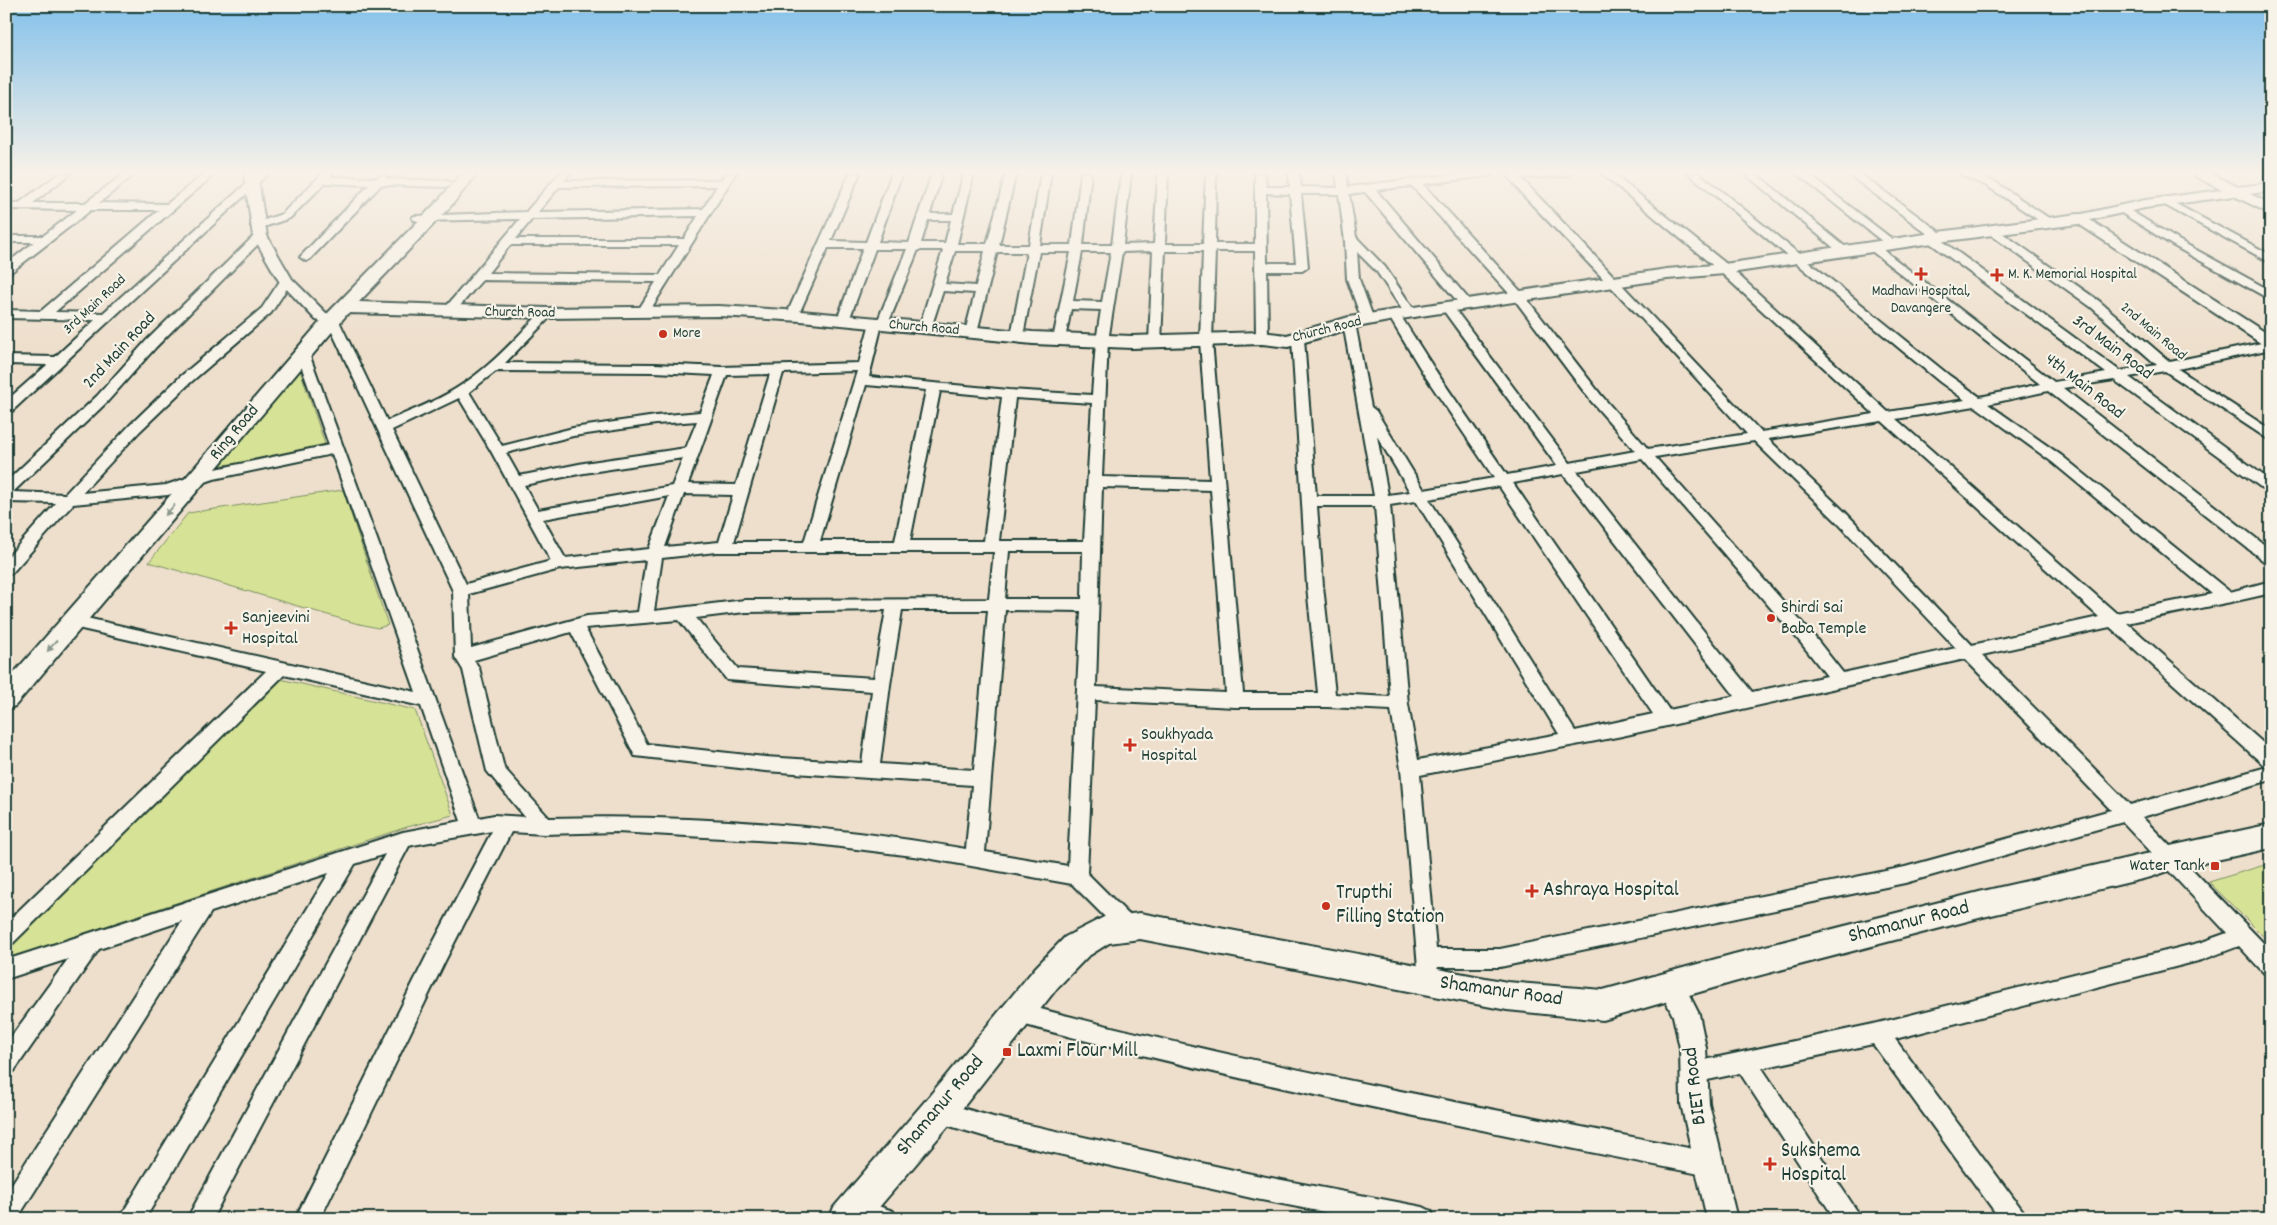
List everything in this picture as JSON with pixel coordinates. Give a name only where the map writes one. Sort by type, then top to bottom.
[{"type":"main road","name":"Ring Road","points":[[6,676],[168,490],[413,230]]},
{"type":"main road","name":"Church Road","points":[[333,314],[449,311],[547,313],[719,311],[1059,339],[1155,342],[1262,338],[1288,341],[1349,323],[1402,314],[1614,282],[1724,269],[1990,230]]},
{"type":"main road","name":"Ring Road","points":[[6,699],[197,479],[303,354],[333,314]]},
{"type":"main road","name":"Shamanur Road","points":[[850,1214],[938,1112],[1018,1013],[1076,947],[1104,930],[1140,926],[1428,970],[1507,996],[1603,1005],[1671,985],[1983,904],[2151,865],[2170,858],[2271,836]]},
{"type":"street","points":[[6,270],[56,230]]},
{"type":"street","points":[[44,315],[143,230]]},
{"type":"street","name":"3rd Main Road","points":[[7,408],[107,318],[197,230]]},
{"type":"street","points":[[306,257],[332,230]]},
{"type":"street","points":[[449,311],[517,230]]},
{"type":"street","points":[[643,312],[694,230]]},
{"type":"street","points":[[792,316],[829,230]]},
{"type":"street","points":[[843,320],[876,230]]},
{"type":"street","points":[[811,545],[862,374],[879,324],[919,230]]},
{"type":"street","points":[[925,328],[954,230]]},
{"type":"street","points":[[970,332],[996,230]]},
{"type":"street","points":[[1017,336],[1037,230]]},
{"type":"street","points":[[1059,339],[1079,230]]},
{"type":"street","points":[[1077,876],[1087,692],[1090,546],[1102,341],[1119,230]]},
{"type":"street","points":[[1155,342],[1160,230]]},
{"type":"street","points":[[1209,230],[1206,341],[1235,700]]},
{"type":"street","points":[[1261,230],[1262,338]]},
{"type":"street","points":[[1262,267],[1302,267],[1299,230]]},
{"type":"street","points":[[1349,230],[1353,279],[1368,320]]},
{"type":"street","points":[[1404,230],[1467,305]]},
{"type":"street","points":[[1459,230],[1519,297],[1573,370],[1807,639],[1839,680]]},
{"type":"street","points":[[1563,230],[1757,436],[1840,516],[1970,653],[2128,814],[2271,966]]},
{"type":"street","points":[[1676,230],[1724,269],[2112,621],[2271,761]]},
{"type":"street","points":[[1763,230],[1831,288],[1977,402],[2057,459],[2227,598]]},
{"type":"street","points":[[1819,230],[1844,251]]},
{"type":"street","points":[[1874,230],[1892,244]]},
{"type":"street","name":"3rd Main Road","points":[[1926,230],[2116,375],[2271,488]]},
{"type":"street","name":"2nd Main Road","points":[[1991,230],[2095,304],[2167,367],[2271,437]]},
{"type":"street","points":[[2095,230],[2271,344]]},
{"type":"street","points":[[2156,230],[2271,296]]},
{"type":"street","points":[[2217,230],[2271,260]]},
{"type":"street","points":[[259,231],[286,281],[333,314],[384,428],[461,591],[463,657],[471,668],[496,771],[544,826]]},
{"type":"street","name":"2nd Main Road","points":[[6,492],[102,399],[151,344],[259,231]]},
{"type":"street","points":[[1350,237],[1381,270],[1430,373],[1665,718]]},
{"type":"street","points":[[6,239],[45,239]]},
{"type":"street","points":[[507,242],[687,242]]},
{"type":"street","points":[[823,244],[1034,249],[1261,247]]},
{"type":"street","name":"4th Main Road","points":[[1873,247],[2271,558]]},
{"type":"street","points":[[479,276],[664,279]]},
{"type":"street","points":[[6,569],[69,499],[186,378],[267,310],[286,281]]},
{"type":"street","points":[[937,288],[981,290]]},
{"type":"street","points":[[1066,304],[1108,306]]},
{"type":"street","points":[[1447,307],[1567,469],[1748,700]]},
{"type":"street","points":[[384,428],[462,391],[494,367],[547,313]]},
{"type":"street","points":[[6,314],[107,318]]},
{"type":"street","points":[[1349,323],[1382,501],[1399,704],[1410,768],[1428,970],[1500,958],[1905,875],[2271,773]]},
{"type":"street","points":[[1298,339],[1315,586],[1327,700]]},
{"type":"street","points":[[1310,501],[1382,501],[1420,496],[1645,454],[1977,402],[2052,386],[2167,367],[2271,344]]},
{"type":"street","points":[[303,354],[473,827]]},
{"type":"street","points":[[6,360],[58,361]]},
{"type":"street","points":[[494,367],[655,368],[722,371],[778,370],[862,374],[934,386],[1009,394],[1099,399]]},
{"type":"street","points":[[725,547],[778,370]]},
{"type":"street","points":[[645,617],[655,553],[722,371]]},
{"type":"street","points":[[902,545],[934,386]]},
{"type":"street","points":[[462,391],[498,451],[560,564]]},
{"type":"street","points":[[974,858],[997,605],[996,546],[1009,394]]},
{"type":"street","points":[[1363,401],[1570,737]]},
{"type":"street","points":[[498,451],[574,432],[656,420],[706,416]]},
{"type":"street","points":[[6,497],[69,499],[168,490],[197,479],[337,448]]},
{"type":"street","points":[[514,482],[584,468],[691,452]]},
{"type":"street","points":[[1094,482],[1218,485]]},
{"type":"street","points":[[533,516],[680,489],[742,490]]},
{"type":"street","points":[[461,591],[560,564],[725,547],[811,545],[1090,546]]},
{"type":"street","points":[[1410,768],[1622,728],[2271,587]]},
{"type":"street","points":[[463,657],[587,622],[683,614],[745,606],[895,604],[1089,605]]},
{"type":"street","points":[[870,770],[881,686],[895,604]]},
{"type":"street","points":[[683,614],[733,675],[881,686]]},
{"type":"street","points":[[74,621],[428,701]]},
{"type":"street","points":[[576,626],[641,750],[765,764],[982,778]]},
{"type":"street","points":[[6,937],[280,668]]},
{"type":"street","points":[[1087,692],[1235,700],[1327,700],[1399,704]]},
{"type":"street","points":[[307,1219],[438,954],[506,823]]},
{"type":"street","points":[[6,970],[403,840],[506,823],[544,826],[617,824],[808,835],[974,858],[1077,876],[1128,927]]},
{"type":"street","points":[[199,1219],[403,840]]},
{"type":"street","points":[[131,1219],[349,858]]},
{"type":"street","points":[[6,1215],[204,904]]},
{"type":"street","points":[[1694,1072],[1878,1033],[2202,951],[2242,936]]},
{"type":"street","points":[[6,1063],[93,941]]},
{"type":"street","name":"BIET Road","points":[[1671,985],[1686,1014],[1693,1048],[1694,1104],[1722,1219]]},
{"type":"street","points":[[1018,1013],[1109,1039],[1359,1094],[1709,1164]]},
{"type":"street","points":[[1878,1033],[2015,1219]]},
{"type":"street","points":[[1745,1061],[1849,1219]]},
{"type":"street","points":[[938,1112],[992,1128],[1256,1186],[1423,1219]]},
{"type":"street","points":[[850,1214],[885,1219]]},
{"type":"green space","points":[[299,367],[327,450],[217,466]]},
{"type":"green space","points":[[343,490],[388,625],[378,628],[355,623],[149,562],[188,513]]},
{"type":"green space","points":[[280,679],[415,710],[453,815],[407,827],[6,959],[6,951]]},
{"type":"green space","points":[[2271,863],[2271,944],[2209,882]]},
{"type":"place","name":"Madhavi Hospital, Davangere","points":[[1921,274]]},
{"type":"place","name":"M. K. Memorial Hospital","points":[[1997,275]]},
{"type":"place","name":"More","points":[[663,334]]},
{"type":"place","name":"Shirdi Sai Baba Temple","points":[[1771,618]]},
{"type":"place","name":"Sanjeevini Hospital","points":[[231,628]]},
{"type":"place","name":"Soukhyada Hospital","points":[[1130,745]]},
{"type":"place","name":"Water Tank","points":[[2215,866]]},
{"type":"place","name":"Ashraya Hospital","points":[[1532,891]]},
{"type":"place","name":"Trupthi Filling Station","points":[[1326,906]]},
{"type":"place","name":"Laxmi Flour Mill","points":[[1007,1052]]},
{"type":"place","name":"Sukshema Hospital","points":[[1770,1164]]}]
